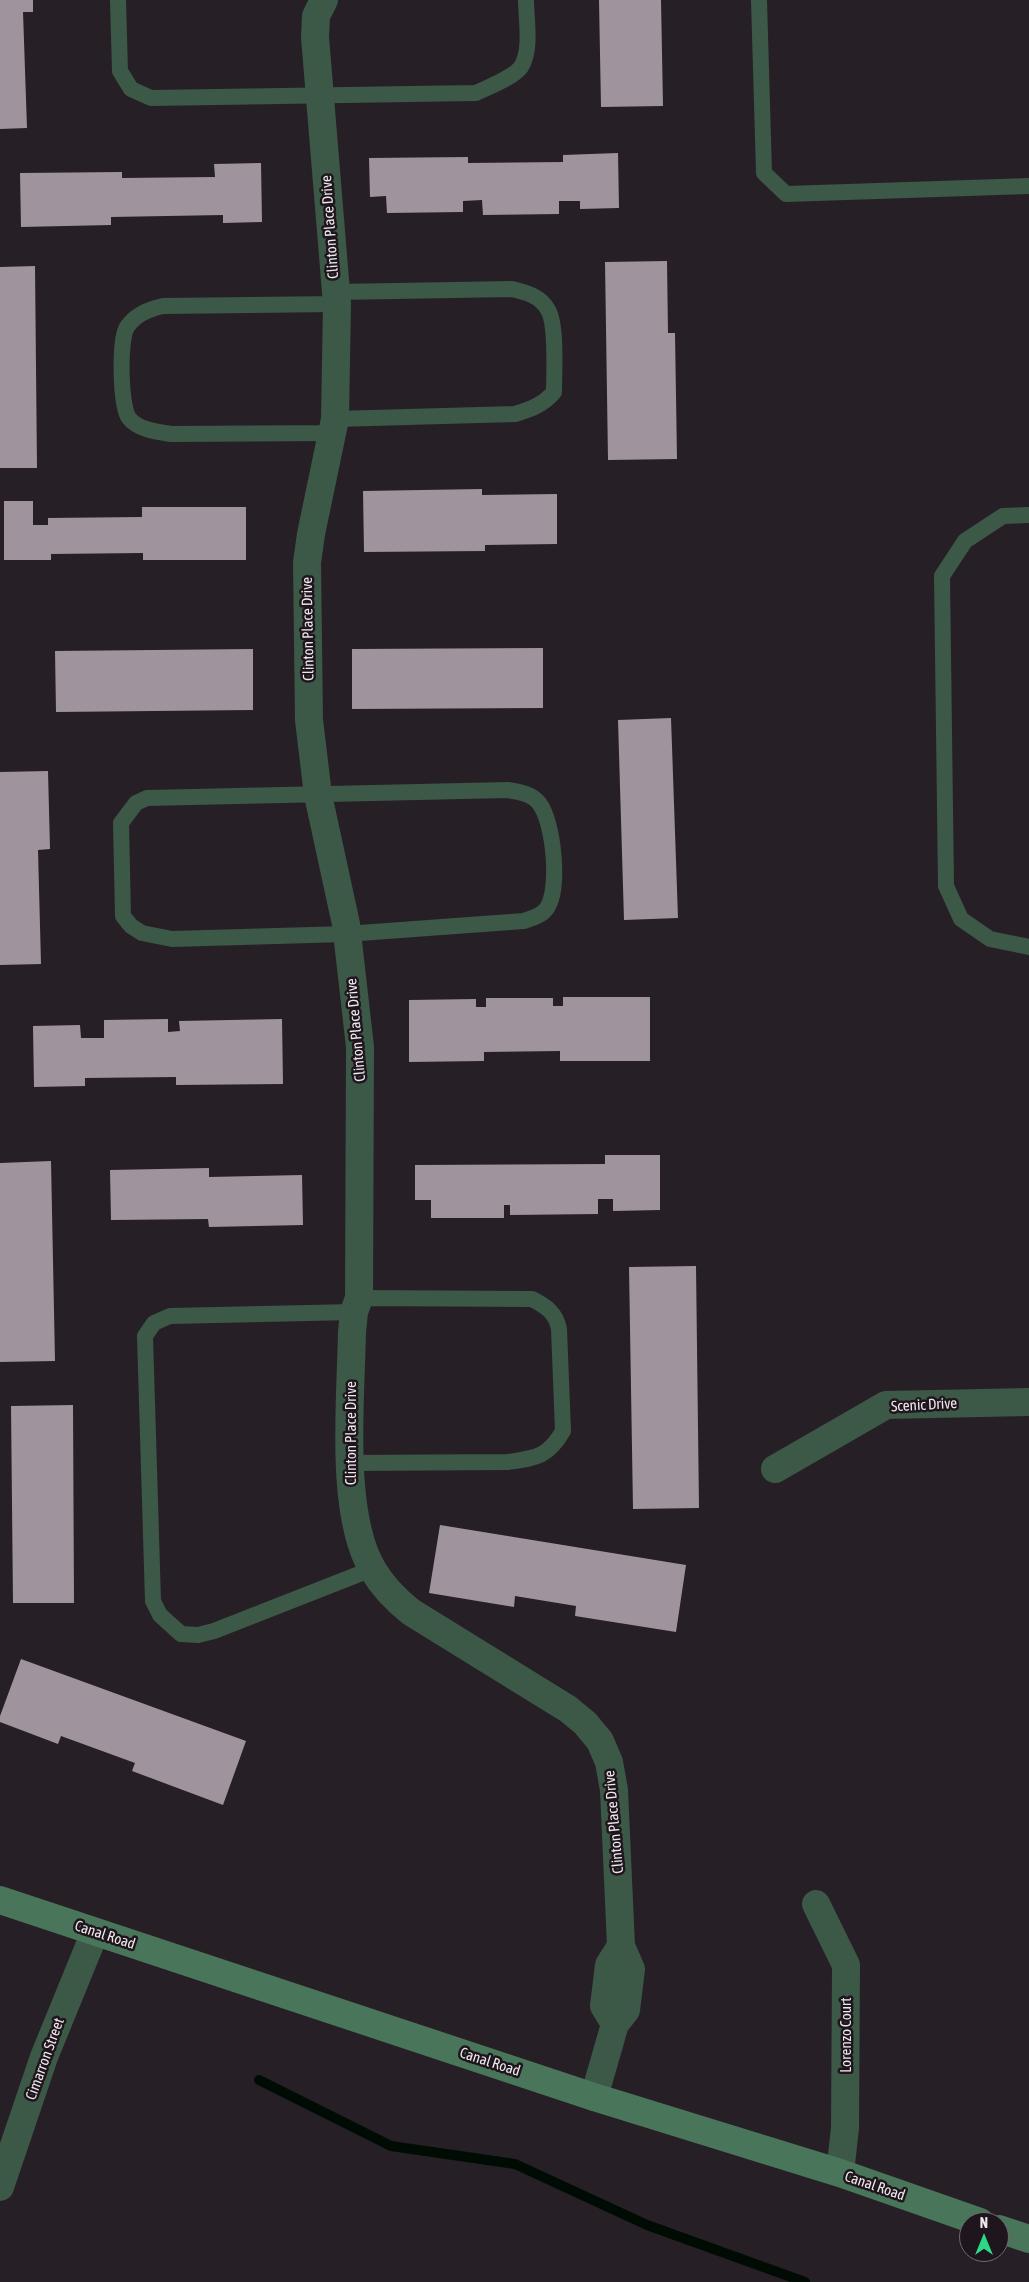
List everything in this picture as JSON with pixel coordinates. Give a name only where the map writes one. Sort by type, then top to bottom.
[{"type":"street","name":"Clinton Place Drive","points":[[324,0],[316,16],[315,36],[336,298],[333,426],[311,534],[306,585],[309,720],[318,795],[346,924],[360,1047],[356,1305],[350,1463],[355,1513],[372,1569],[396,1600],[412,1612],[568,1709],[586,1723],[600,1741],[608,1762],[614,1790],[621,1946],[631,1969],[626,2010],[615,2024],[594,2097]]},
{"type":"street","name":"Scenic Drive","points":[[775,1469],[886,1405],[1029,1402]]},
{"type":"street","name":"Canal Road","points":[[0,1900],[594,2097],[840,2173],[959,2215]]},
{"type":"street","name":"Lorenzo Court","points":[[816,1904],[846,1966],[845,2128],[840,2173]]},
{"type":"street","name":"Cimarron Street","points":[[0,2187],[44,2057],[95,1932]]},
{"type":"street","points":[[1009,2232],[1029,2239]]},
{"type":"lane","points":[[118,0],[120,71],[131,89],[151,98],[476,93],[498,83],[520,67],[526,50],[526,0]]},
{"type":"lane","points":[[760,0],[764,173],[786,194],[1029,186]]},
{"type":"lane","points":[[512,289],[528,293],[540,300],[549,310],[552,325],[554,392],[546,401],[535,408],[515,414],[333,426],[171,434],[154,432],[129,418],[124,406],[122,340],[127,327],[149,309],[163,306],[336,298],[512,289]]},
{"type":"lane","points":[[1029,515],[1003,516],[965,541],[942,576],[946,886],[962,919],[990,939],[1029,947]]},
{"type":"lane","points":[[525,792],[538,802],[546,816],[550,830],[554,896],[546,910],[524,921],[346,934],[172,939],[142,933],[131,926],[124,916],[121,822],[136,803],[147,798],[318,795],[525,792]]},
{"type":"lane","points":[[350,1463],[508,1462],[531,1459],[546,1454],[563,1432],[559,1329],[556,1317],[544,1306],[532,1299],[356,1305],[170,1316],[154,1323],[145,1336],[153,1601],[160,1615],[180,1634],[198,1635],[214,1631],[372,1569]]},
{"type":"building","points":[[0,0],[33,0],[33,12],[23,12],[27,128],[0,129]]},
{"type":"building","points":[[599,0],[661,0],[663,106],[601,107]]},
{"type":"building","points":[[618,153],[619,208],[580,209],[580,201],[559,201],[559,214],[483,215],[482,200],[463,201],[463,212],[387,213],[386,196],[370,197],[369,158],[468,157],[468,163],[563,162],[563,155]]},
{"type":"building","points":[[261,163],[262,222],[223,223],[223,215],[111,217],[111,225],[21,227],[20,173],[122,172],[122,178],[215,177],[214,164]]},
{"type":"building","points":[[667,261],[668,333],[675,333],[677,459],[608,460],[605,262]]},
{"type":"building","points":[[35,266],[37,468],[0,468],[0,267]]},
{"type":"building","points":[[482,489],[482,495],[557,494],[557,544],[485,545],[485,551],[364,552],[363,491]]},
{"type":"building","points":[[4,501],[33,501],[33,525],[48,525],[48,518],[142,517],[142,507],[246,507],[246,560],[143,560],[143,553],[51,554],[51,560],[4,560]]},
{"type":"building","points":[[543,648],[543,708],[352,709],[352,649]]},
{"type":"building","points":[[253,649],[253,710],[56,712],[55,651]]},
{"type":"building","points":[[671,718],[678,918],[624,920],[618,720]]},
{"type":"building","points":[[48,771],[50,849],[38,850],[41,964],[0,965],[0,772]]},
{"type":"building","points":[[563,997],[650,997],[650,1061],[560,1061],[560,1051],[484,1052],[484,1061],[409,1062],[409,1000],[476,999],[476,1007],[486,1007],[486,998],[553,998],[553,1006],[563,1006]]},
{"type":"building","points":[[168,1019],[168,1032],[180,1031],[179,1021],[282,1019],[283,1084],[176,1085],[176,1077],[85,1078],[85,1086],[34,1087],[33,1026],[80,1025],[81,1038],[104,1038],[104,1020]]},
{"type":"building","points":[[605,1155],[660,1155],[660,1210],[613,1211],[613,1199],[598,1199],[598,1214],[510,1215],[510,1205],[504,1205],[504,1218],[431,1218],[431,1200],[415,1200],[415,1165],[605,1164]]},
{"type":"building","points":[[51,1161],[55,1361],[0,1362],[0,1163]]},
{"type":"building","points":[[209,1168],[209,1177],[302,1175],[303,1225],[209,1227],[208,1219],[111,1220],[110,1170]]},
{"type":"building","points":[[696,1266],[699,1508],[633,1509],[629,1267]]},
{"type":"building","points":[[73,1405],[74,1603],[13,1603],[11,1406]]},
{"type":"building","points":[[440,1525],[686,1565],[676,1632],[575,1616],[576,1606],[515,1596],[514,1607],[429,1593]]},
{"type":"building","points":[[21,1659],[246,1741],[223,1805],[132,1771],[135,1763],[61,1736],[58,1744],[0,1722],[0,1716]]},
{"type":"waterway","points":[[259,2080],[391,2146],[515,2164],[647,2225],[805,2282]]}]
